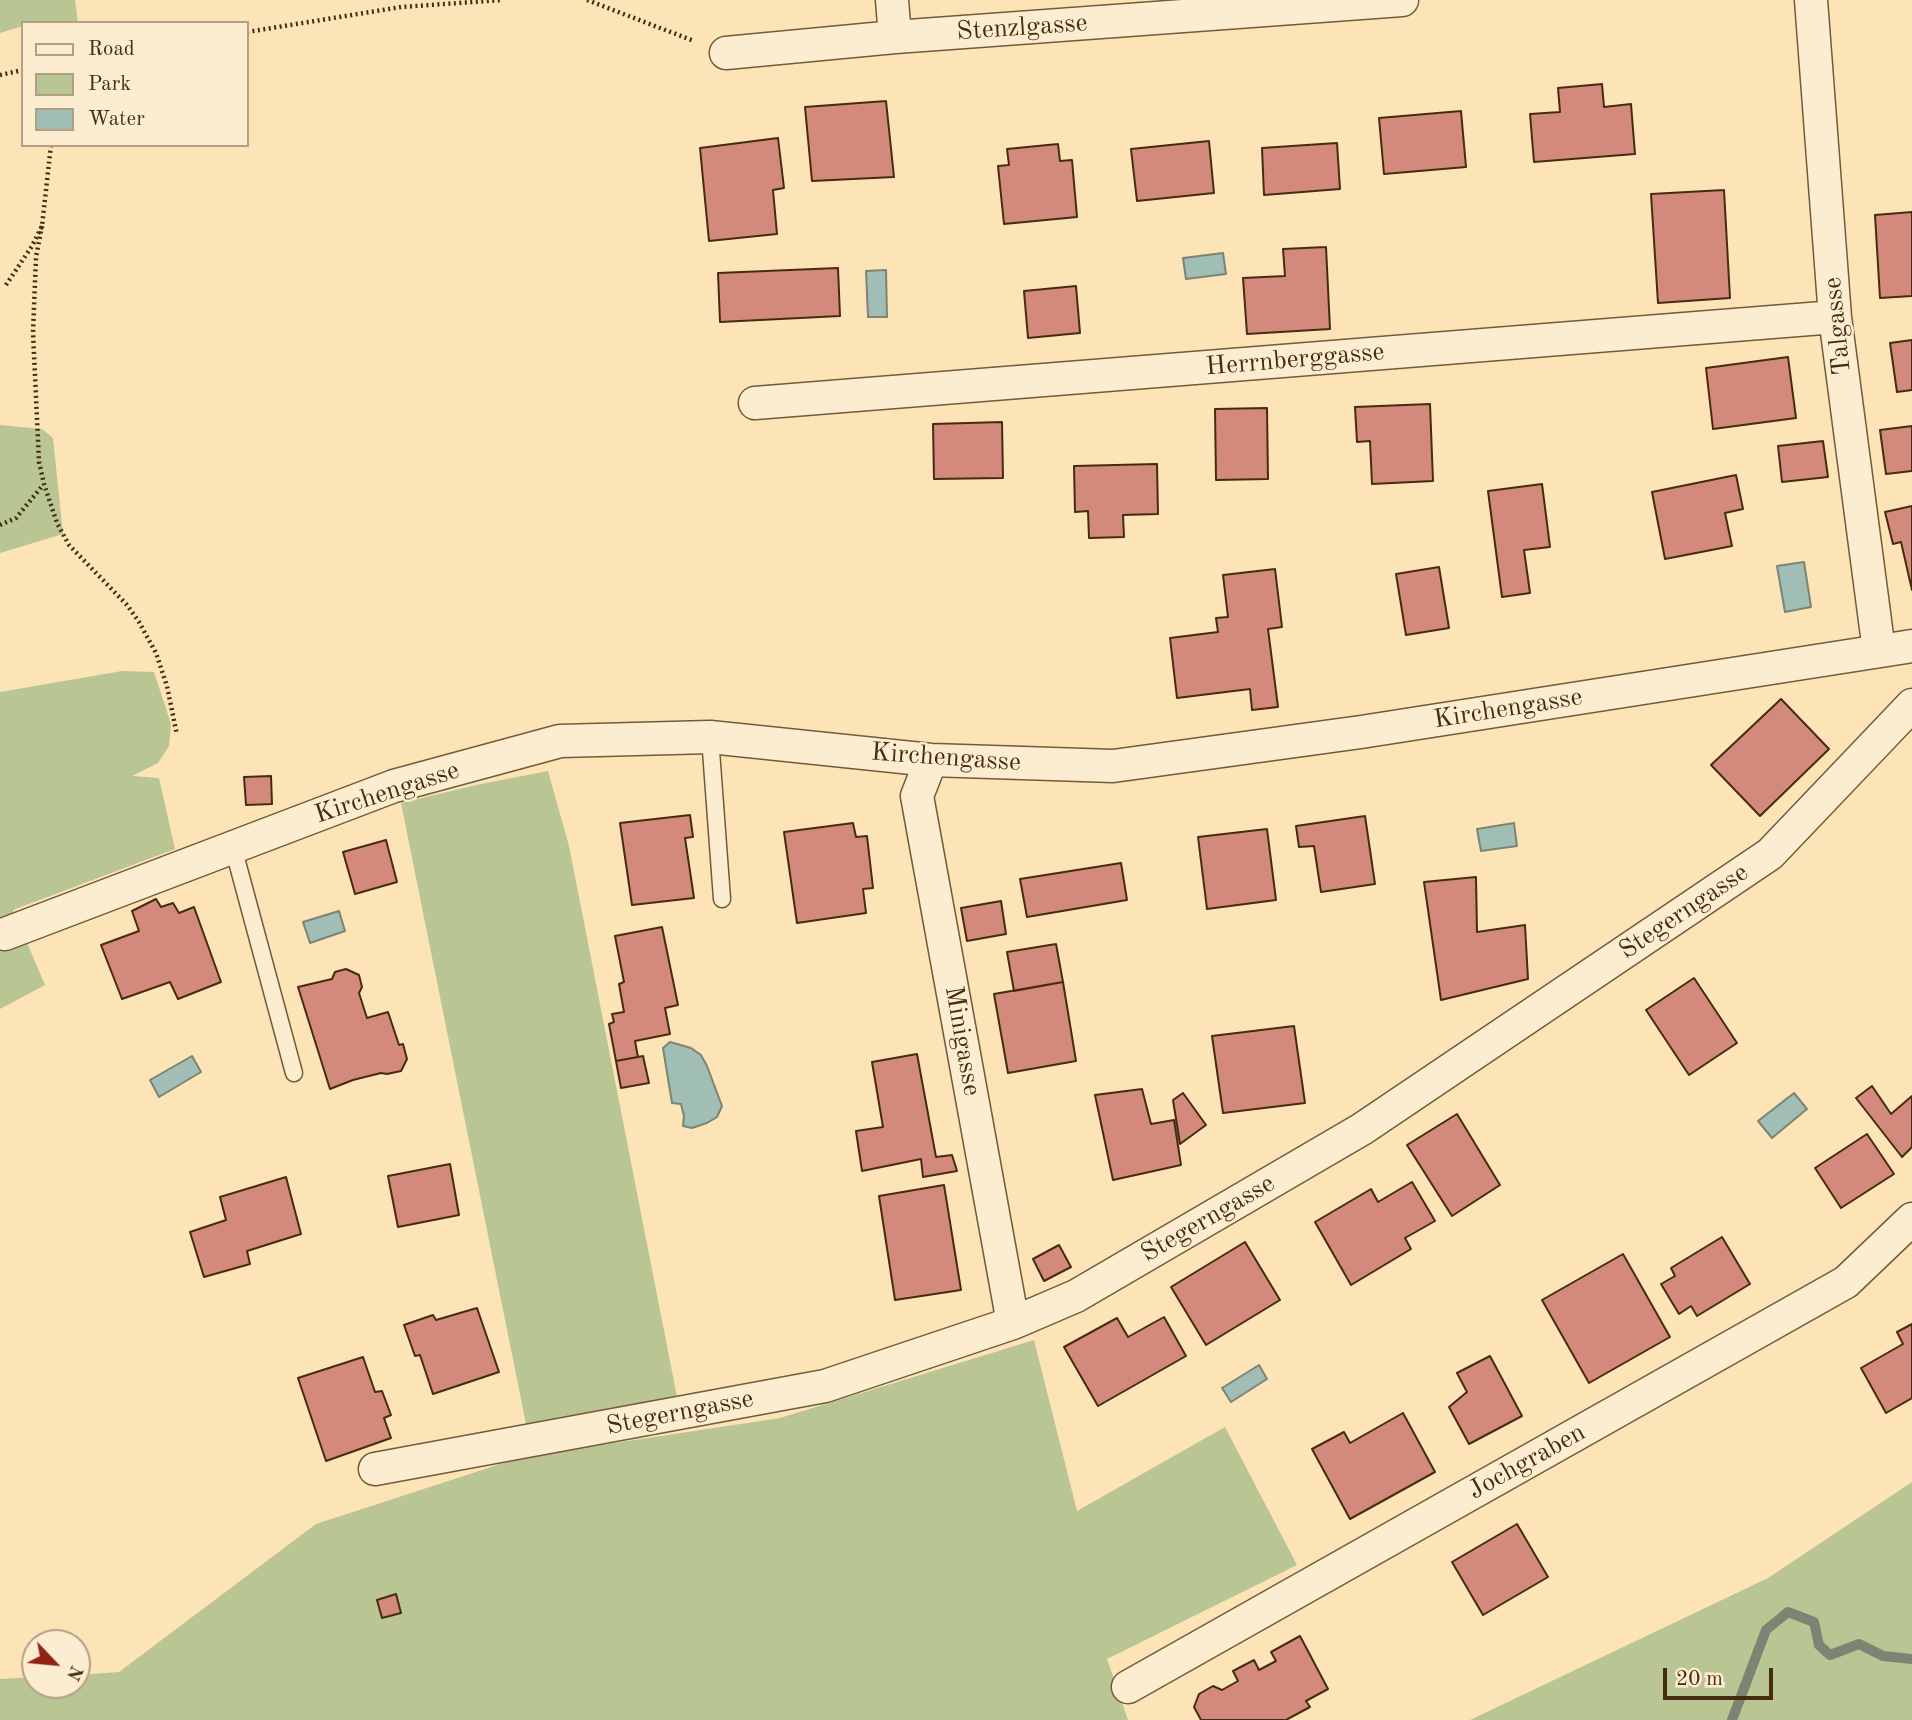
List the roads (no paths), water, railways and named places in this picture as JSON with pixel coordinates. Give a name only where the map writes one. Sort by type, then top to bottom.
[{"type":"street","points":[[892,0],[895,37]]},
{"type":"street","name":"Stenzlgasse","points":[[726,54],[895,37],[1402,0]]},
{"type":"street","name":"Talgasse","points":[[1811,0],[1835,317],[1879,652]]},
{"type":"street","name":"Herrnberggasse","points":[[755,403],[1835,317]]},
{"type":"street","name":"Kirchengasse","points":[[5,934],[394,786],[560,741],[710,737],[930,760],[1113,766],[1361,732],[1912,646]]},
{"type":"street","name":"Stegerngasse","points":[[375,1469],[825,1386],[1013,1324],[1076,1296],[1362,1129],[1770,854],[1912,705]]},
{"type":"street","name":"Minigasse","points":[[930,760],[917,796],[1013,1324]]},
{"type":"street","name":"Jochgraben","points":[[1128,1687],[1846,1282],[1912,1219]]},
{"type":"lane","points":[[710,737],[722,900]]},
{"type":"lane","points":[[233,846],[294,1073]]},
{"type":"water","points":[[1223,253],[1226,274],[1186,279],[1183,258]]},
{"type":"water","points":[[886,270],[887,317],[868,317],[866,271]]},
{"type":"water","points":[[1804,562],[1811,607],[1785,612],[1777,566]]},
{"type":"water","points":[[1514,823],[1517,846],[1481,851],[1477,829]]},
{"type":"water","points":[[339,911],[345,931],[310,943],[303,922]]},
{"type":"water","points":[[670,1042],[691,1048],[701,1055],[707,1066],[722,1106],[717,1117],[707,1123],[692,1128],[683,1126],[681,1104],[672,1103],[663,1048]]},
{"type":"water","points":[[192,1056],[201,1072],[159,1097],[150,1080]]},
{"type":"water","points":[[1794,1093],[1807,1109],[1772,1138],[1758,1121]]},
{"type":"water","points":[[1259,1365],[1267,1379],[1231,1402],[1222,1388]]},
{"type":"waterway","points":[[1732,1720],[1766,1630],[1788,1612],[1814,1622],[1819,1645],[1830,1655],[1859,1644],[1883,1656],[1912,1659]]}]
